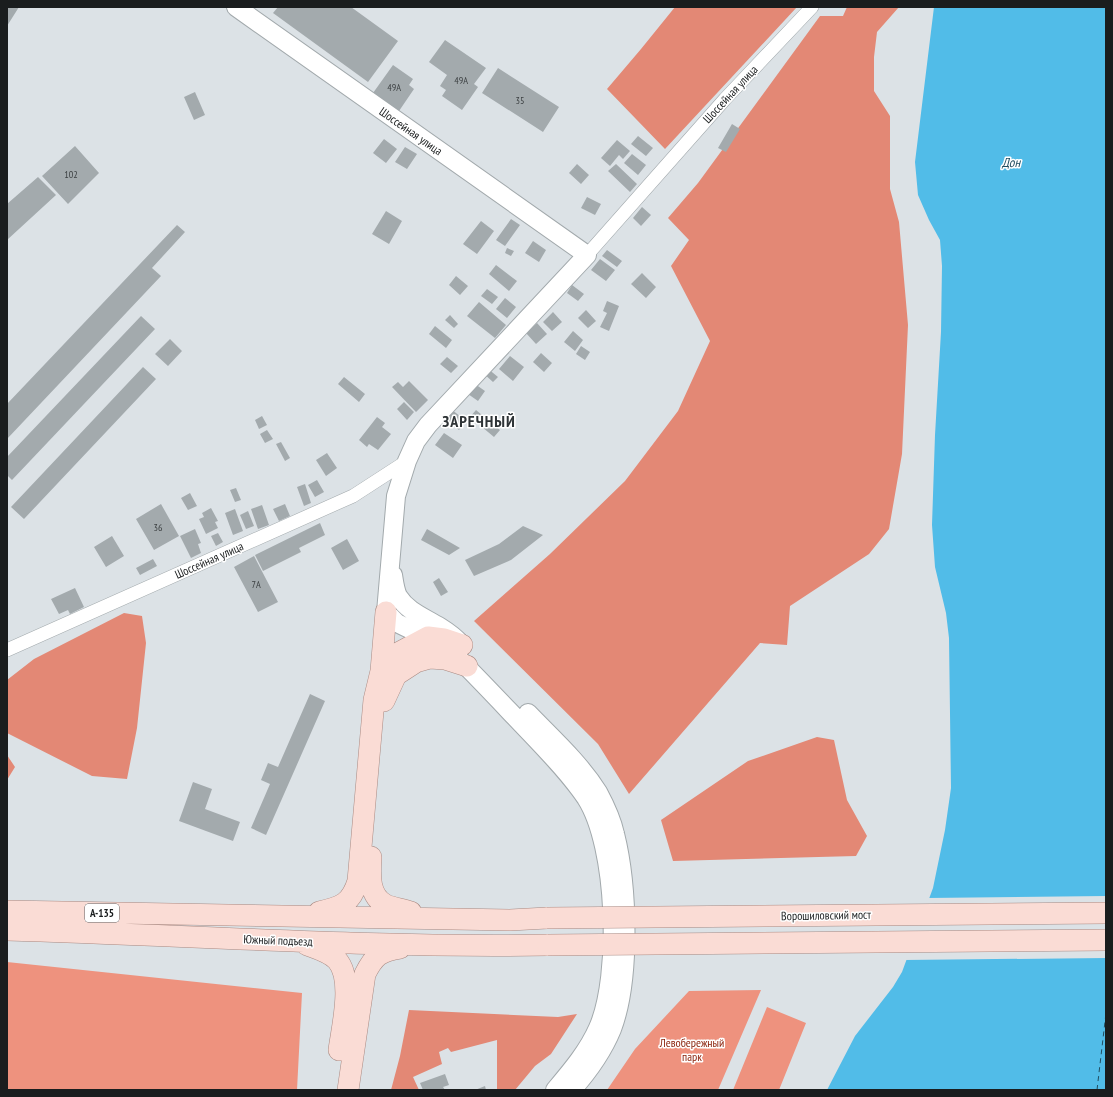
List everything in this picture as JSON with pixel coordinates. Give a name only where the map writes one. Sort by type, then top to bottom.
[{"type":"main road","name":"Шоссейная улица","points":[[236,7],[587,255],[428,425],[416,441],[407,461],[396,496],[391,564]]},
{"type":"main road","points":[[297,916],[330,910],[343,905],[351,898],[355,891],[358,875],[374,700],[381,671],[391,564]]},
{"type":"main road","points":[[391,564],[397,595],[407,608],[415,614],[441,627],[453,636],[577,764],[598,793],[611,821],[615,834],[624,893],[625,932],[623,976],[612,1030],[597,1057],[572,1090]]},
{"type":"main road","points":[[386,612],[397,623],[428,637],[453,653],[467,666],[568,773],[586,799],[599,826],[608,868],[611,894],[611,974],[606,1005],[598,1028],[586,1051],[555,1090]]},
{"type":"main road","points":[[381,671],[400,652],[428,637],[444,639],[462,645]]},
{"type":"main road","points":[[384,700],[396,675],[416,662],[430,658],[445,659],[467,666]]},
{"type":"main road","points":[[381,671],[384,700],[370,875],[372,886],[375,895],[387,905],[436,918]]},
{"type":"main road","name":"Южный подъезд","points":[[7,911],[510,920],[547,918]]},
{"type":"main road","name":"Ворошиловский мост","points":[[547,918],[1106,913]]},
{"type":"main road","name":"Южный подъезд","points":[[7,930],[435,945],[1106,940]]},
{"type":"main road","points":[[295,941],[331,955],[338,961],[345,974],[347,988],[334,1090]]},
{"type":"main road","points":[[348,1090],[362,988],[365,974],[372,961],[387,950],[435,945]]},
{"type":"street","name":"Шоссейная улица","points":[[587,255],[725,99],[812,7]]},
{"type":"street","name":"Шоссейная улица","points":[[7,650],[352,496],[407,461]]},
{"type":"green space","points":[[7,962],[302,993],[297,1090],[7,1090]]},
{"type":"green space","name":"Левобережный парк","points":[[761,990],[718,1090],[607,1090],[635,1049],[689,991]]},
{"type":"green space","points":[[767,1007],[806,1023],[779,1090],[733,1090]]},
{"type":"shaded area","points":[[675,7],[797,7],[665,149],[607,89]]},
{"type":"shaded area","points":[[847,7],[899,7],[877,32],[874,57],[874,91],[890,116],[890,189],[899,222],[908,325],[902,454],[889,529],[869,554],[790,606],[787,645],[760,643],[629,794],[598,744],[474,621],[550,554],[625,481],[678,411],[710,341],[671,266],[689,240],[668,218],[698,183],[820,16],[843,16]]},
{"type":"shaded area","points":[[124,613],[142,616],[146,643],[137,728],[127,779],[92,776],[7,733],[7,680],[34,659]]},
{"type":"shaded area","points":[[817,737],[834,740],[847,800],[867,836],[856,856],[673,861],[661,820],[748,761]]},
{"type":"shaded area","points":[[7,755],[15,767],[7,780]]},
{"type":"shaded area","points":[[409,1010],[558,1017],[577,1014],[551,1054],[535,1066],[515,1090],[497,1090],[497,1040],[451,1052],[448,1048],[439,1052],[442,1064],[413,1077],[419,1090],[391,1090],[400,1056]]},
{"type":"water","name":"Дон","points":[[934,7],[1106,7],[1106,1090],[827,1090],[855,1036],[893,987],[902,972],[933,888],[945,830],[951,788],[949,638],[946,613],[935,567],[932,525],[941,332],[942,266],[940,240],[918,195],[915,162]]},
{"type":"pier","points":[[1106,896],[1106,958],[904,960],[927,898]]},
{"type":"building","points":[[7,7],[19,7],[7,26]]},
{"type":"building","points":[[278,7],[351,7],[398,41],[368,82],[273,13]]},
{"type":"building","points":[[445,40],[486,68],[474,84],[478,87],[462,110],[442,96],[446,90],[440,86],[447,75],[429,62]]},
{"type":"building","points":[[393,65],[413,79],[409,85],[414,89],[399,111],[373,93]]},
{"type":"building","points":[[498,68],[559,107],[543,132],[482,93]]},
{"type":"building","points":[[195,92],[205,115],[194,120],[184,97]]},
{"type":"building","points":[[732,124],[740,129],[726,152],[718,148]]},
{"type":"building","points":[[638,136],[653,148],[646,156],[631,144]]},
{"type":"building","points":[[384,139],[397,149],[386,163],[373,153]]},
{"type":"building","points":[[617,140],[630,151],[623,159],[619,155],[610,166],[601,158]]},
{"type":"building","points":[[75,146],[99,173],[68,204],[42,176]]},
{"type":"building","points":[[405,147],[417,154],[407,169],[395,162]]},
{"type":"building","points":[[632,154],[646,165],[638,175],[624,163]]},
{"type":"building","points":[[577,164],[589,175],[581,184],[569,173]]},
{"type":"building","points":[[616,164],[637,184],[630,192],[608,171]]},
{"type":"building","points":[[38,177],[56,195],[7,240],[7,204]]},
{"type":"building","points":[[587,197],[601,204],[595,215],[581,208]]},
{"type":"building","points":[[642,207],[651,215],[641,226],[633,218]]},
{"type":"building","points":[[386,211],[402,221],[389,244],[372,234]]},
{"type":"building","points":[[511,219],[520,225],[505,246],[496,240]]},
{"type":"building","points":[[481,221],[494,231],[477,254],[463,244]]},
{"type":"building","points":[[177,225],[185,232],[152,268],[161,276],[7,439],[7,404]]},
{"type":"building","points":[[533,241],[546,250],[539,262],[525,253]]},
{"type":"building","points":[[507,248],[514,251],[511,256],[505,253]]},
{"type":"building","points":[[607,250],[622,261],[617,267],[602,256]]},
{"type":"building","points":[[600,259],[615,270],[606,281],[591,270]]},
{"type":"building","points":[[496,265],[517,281],[509,291],[489,274]]},
{"type":"building","points":[[642,273],[656,287],[646,298],[631,284]]},
{"type":"building","points":[[456,276],[468,286],[460,295],[449,285]]},
{"type":"building","points":[[572,285],[584,294],[578,301],[567,293]]},
{"type":"building","points":[[487,289],[498,297],[492,304],[481,296]]},
{"type":"building","points":[[505,298],[516,307],[507,318],[496,309]]},
{"type":"building","points":[[607,301],[619,306],[609,331],[600,327],[607,313],[603,311]]},
{"type":"building","points":[[479,302],[506,325],[495,338],[467,316]]},
{"type":"building","points":[[586,310],[596,321],[588,328],[578,318]]},
{"type":"building","points":[[553,312],[562,322],[552,331],[543,322]]},
{"type":"building","points":[[450,315],[458,324],[454,328],[445,320]]},
{"type":"building","points":[[141,316],[155,329],[12,480],[7,475],[7,457]]},
{"type":"building","points":[[537,323],[547,334],[536,344],[526,333]]},
{"type":"building","points":[[435,326],[452,340],[446,348],[429,334]]},
{"type":"building","points":[[573,331],[583,340],[575,351],[564,342]]},
{"type":"building","points":[[170,339],[182,351],[168,366],[155,354]]},
{"type":"building","points":[[581,346],[590,352],[585,360],[576,354]]},
{"type":"building","points":[[541,353],[552,363],[544,372],[533,362]]},
{"type":"building","points":[[510,356],[524,367],[513,381],[499,369]]},
{"type":"building","points":[[447,357],[458,366],[451,373],[440,364]]},
{"type":"building","points":[[143,367],[156,379],[24,519],[11,507]]},
{"type":"building","points":[[487,368],[498,377],[493,382],[483,373]]},
{"type":"building","points":[[344,377],[365,394],[359,402],[338,384]]},
{"type":"building","points":[[409,381],[428,400],[416,412],[392,387],[398,382],[403,387]]},
{"type":"building","points":[[475,384],[485,391],[478,401],[468,394]]},
{"type":"building","points":[[404,402],[414,412],[407,420],[397,409]]},
{"type":"building","points":[[451,409],[466,421],[459,430],[444,418]]},
{"type":"building","points":[[476,410],[500,430],[494,437],[470,417]]},
{"type":"building","points":[[262,416],[267,425],[259,429],[255,420]]},
{"type":"building","points":[[377,417],[385,423],[382,427],[391,434],[378,450],[369,444],[367,447],[359,440]]},
{"type":"building","points":[[267,430],[273,439],[265,443],[260,434]]},
{"type":"building","points":[[444,433],[462,445],[453,458],[435,445]]},
{"type":"building","points":[[281,442],[290,458],[285,461],[276,444]]},
{"type":"building","points":[[327,453],[337,468],[326,476],[316,460]]},
{"type":"building","points":[[317,480],[324,492],[315,497],[308,485]]},
{"type":"building","points":[[305,484],[311,503],[304,506],[297,487]]},
{"type":"building","points":[[236,488],[241,500],[235,502],[230,490]]},
{"type":"building","points":[[190,493],[197,506],[188,510],[181,498]]},
{"type":"building","points":[[161,504],[179,536],[154,550],[136,519]]},
{"type":"building","points":[[285,504],[290,516],[279,521],[273,509]]},
{"type":"building","points":[[262,505],[269,525],[258,529],[251,509]]},
{"type":"building","points":[[211,508],[218,521],[215,522],[218,528],[206,534],[199,519],[204,517],[202,513]]},
{"type":"building","points":[[235,509],[243,531],[233,535],[225,513]]},
{"type":"building","points":[[248,511],[254,526],[246,529],[240,515]]},
{"type":"building","points":[[320,523],[325,535],[299,548],[301,552],[263,571],[255,555]]},
{"type":"building","points":[[523,526],[543,535],[511,560],[474,576],[465,560],[499,544]]},
{"type":"building","points":[[195,529],[201,543],[198,544],[201,553],[191,558],[180,536]]},
{"type":"building","points":[[427,529],[460,548],[449,555],[421,540]]},
{"type":"building","points":[[218,533],[223,542],[216,546],[211,536]]},
{"type":"building","points":[[112,536],[124,556],[106,567],[94,547]]},
{"type":"building","points":[[347,539],[359,561],[343,570],[331,548]]},
{"type":"building","points":[[254,556],[278,602],[258,612],[234,567]]},
{"type":"building","points":[[153,559],[157,566],[140,575],[136,568]]},
{"type":"building","points":[[439,578],[448,592],[441,596],[433,582]]},
{"type":"building","points":[[75,588],[84,607],[70,614],[68,610],[59,614],[51,599]]},
{"type":"building","points":[[310,694],[325,701],[266,835],[251,828],[270,784],[261,780],[268,763],[278,767]]},
{"type":"building","points":[[193,782],[212,789],[205,809],[240,822],[233,841],[179,821]]},
{"type":"building","points":[[445,1074],[449,1085],[443,1087],[445,1090],[423,1090],[420,1083]]},
{"type":"building","points":[[485,1086],[486,1090],[475,1090]]},
{"type":"ferry route","points":[[1097,1090],[1106,1013]]},
{"type":"district","name":"ЗАРЕЧНЫЙ","points":[[479,421]]}]
